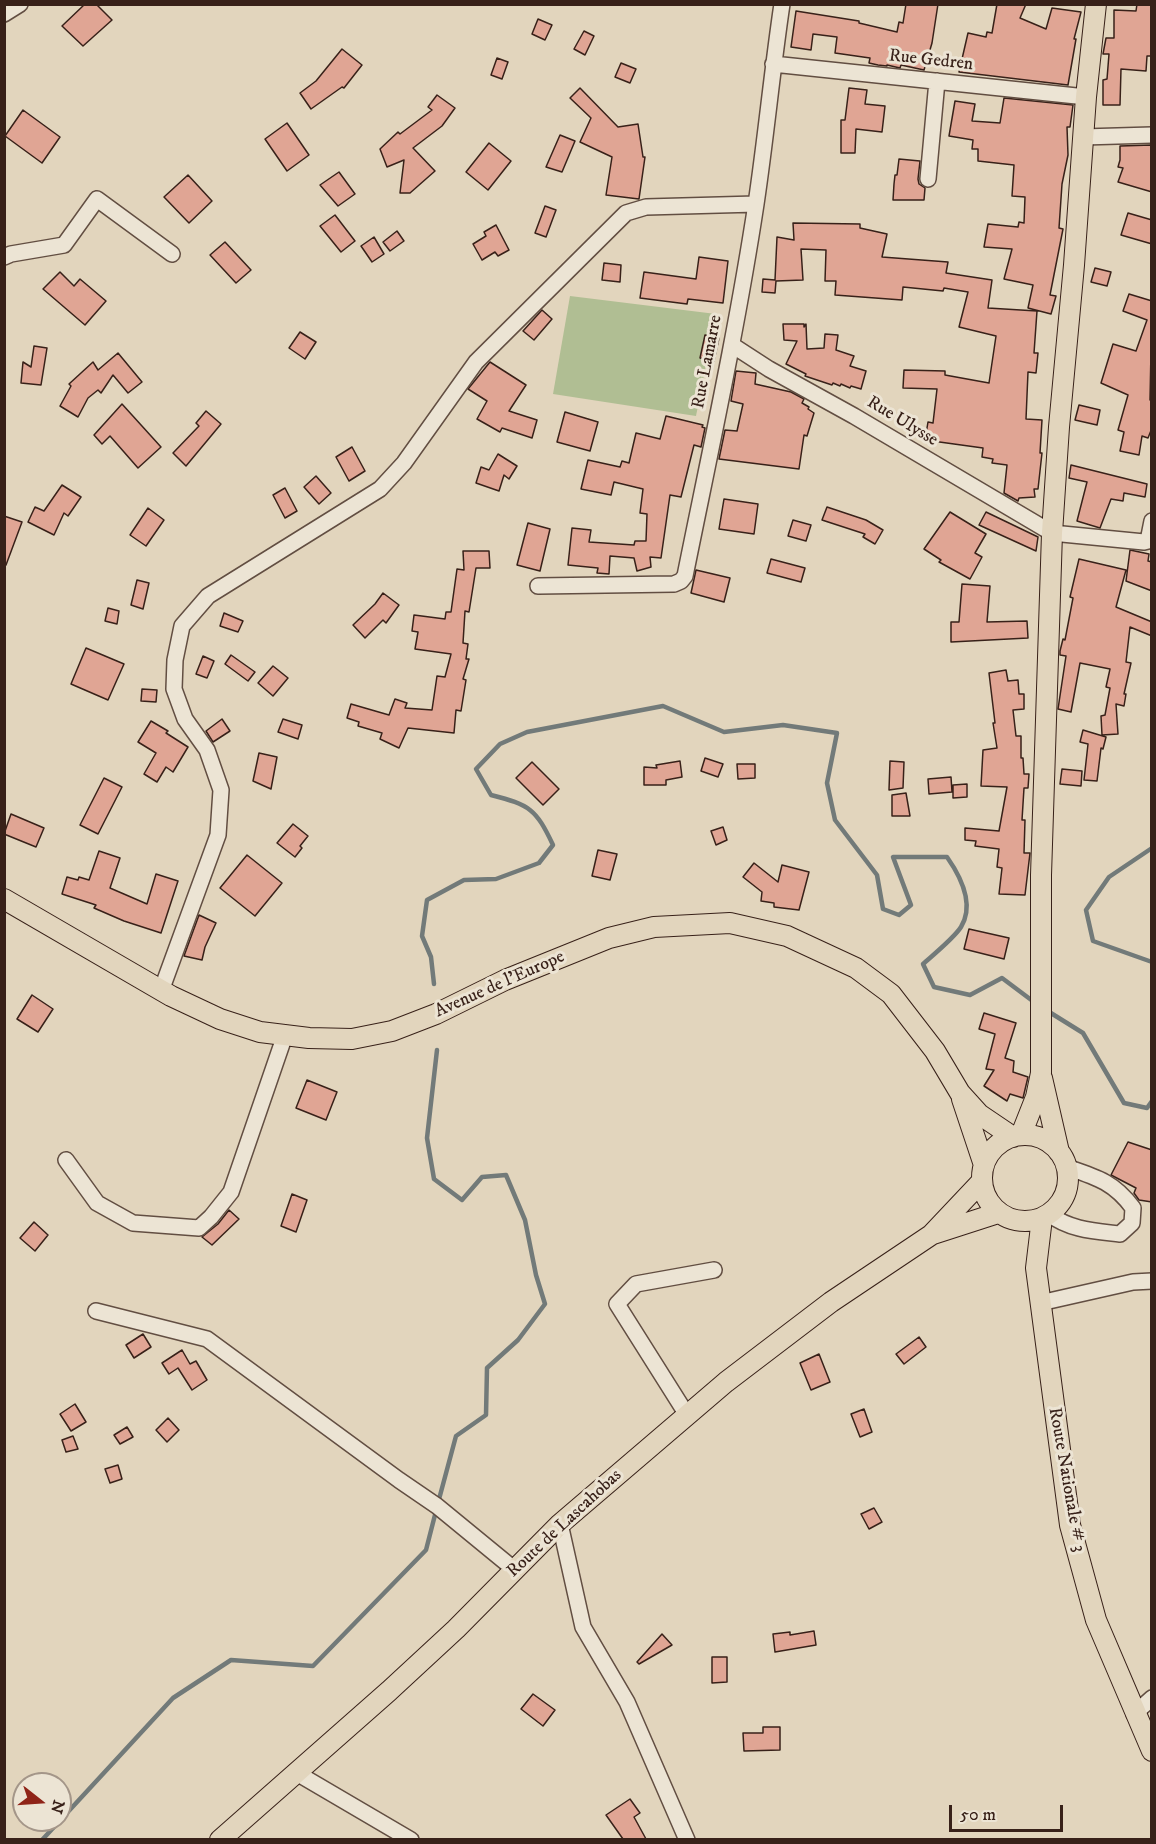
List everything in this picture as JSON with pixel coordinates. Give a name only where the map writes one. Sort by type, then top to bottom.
[{"type":"main road","points":[[1017,1136],[1036,1097],[1041,1073],[1040,989],[1052,533],[1086,97],[1096,4]]},
{"type":"main road","name":"Avenue de l'Europe","points":[[4,899],[161,991],[220,1019],[260,1032],[309,1038],[352,1039],[392,1031],[436,1014],[505,980],[609,938],[654,927],[730,923],[787,936],[856,968],[891,994],[935,1051],[960,1093],[979,1114],[1017,1136]]},
{"type":"main road","points":[[1041,1073],[1063,1159],[1067,1185],[1061,1202],[1045,1216],[1029,1222],[1007,1217],[987,1198],[983,1173],[990,1153],[1000,1143],[1017,1136],[1035,1137],[1048,1142],[1063,1159]]},
{"type":"main road","name":"Avenue de l'Europe","points":[[960,1093],[983,1173]]},
{"type":"main road","name":"Route de Lascahobas","points":[[220,1839],[456,1629],[560,1524],[726,1382],[831,1302],[931,1235],[983,1173]]},
{"type":"main road","name":"Route Nationale # 3","points":[[1045,1216],[1036,1268],[1070,1525],[1096,1620],[1134,1714],[1152,1751]]},
{"type":"main road","name":"Route de Lascahobas","points":[[931,1235],[1007,1217]]},
{"type":"main road","name":"Route Nationale # 3","points":[[1007,1217],[1036,1268]]},
{"type":"street","points":[[4,14],[20,4]]},
{"type":"street","name":"Rue Lamarre","points":[[537,586],[674,584],[685,576],[732,345],[756,204],[782,4]]},
{"type":"street","name":"Rue Gedren","points":[[773,64],[1086,97]]},
{"type":"street","points":[[928,179],[937,81]]},
{"type":"street","points":[[1083,137],[1152,135]]},
{"type":"street","points":[[4,257],[64,245],[97,199],[172,254]]},
{"type":"street","points":[[161,991],[218,835],[221,790],[207,750],[185,719],[174,689],[175,660],[182,626],[208,596],[380,489],[404,463],[476,362],[626,213],[646,207],[756,204]]},
{"type":"street","name":"Rue Ulysse","points":[[732,345],[769,369],[854,416],[1052,533]]},
{"type":"street","points":[[1052,533],[1144,542],[1150,537],[1152,521]]},
{"type":"street","points":[[66,1160],[97,1203],[134,1223],[199,1228],[231,1192],[285,1035]]},
{"type":"street","points":[[1045,1216],[1081,1229],[1120,1234],[1132,1223],[1134,1208],[1121,1191],[1063,1159]]},
{"type":"street","points":[[687,1415],[617,1304],[636,1284],[714,1270]]},
{"type":"street","points":[[1040,1304],[1133,1282],[1152,1281]]},
{"type":"street","points":[[96,1311],[207,1339],[437,1506],[515,1570]]},
{"type":"street","points":[[560,1524],[583,1627],[627,1702],[687,1839]]},
{"type":"street","points":[[1134,1714],[1152,1698]]},
{"type":"street","points":[[295,1772],[411,1839]]},
{"type":"green space","points":[[570,296],[716,314],[696,416],[553,394]]},
{"type":"building","points":[[85,4],[96,4],[112,20],[83,46],[62,26]]},
{"type":"building","points":[[906,4],[938,4],[932,43],[924,70],[901,65],[900,68],[878,65],[869,63],[870,58],[835,53],[837,37],[813,34],[811,50],[791,47],[796,11],[859,21],[859,23],[897,32],[899,22],[903,23]]},
{"type":"building","points":[[997,4],[1026,4],[1020,18],[1046,29],[1052,8],[1081,12],[1074,39],[1076,39],[1068,85],[959,72],[968,33],[986,37],[987,32],[992,33]]},
{"type":"building","points":[[1137,4],[1152,4],[1152,56],[1147,56],[1146,71],[1121,69],[1120,105],[1103,105],[1103,80],[1107,79],[1109,54],[1103,54],[1106,38],[1114,38],[1114,10],[1136,11]]},
{"type":"building","points":[[538,19],[552,25],[545,40],[532,34]]},
{"type":"building","points":[[584,31],[594,36],[585,55],[574,49]]},
{"type":"building","points":[[342,49],[362,65],[344,88],[342,87],[311,109],[300,93],[316,81]]},
{"type":"building","points":[[497,58],[508,62],[502,79],[491,75]]},
{"type":"building","points":[[621,63],[636,69],[630,83],[615,77]]},
{"type":"building","points":[[580,88],[618,127],[638,124],[643,157],[645,157],[639,199],[606,195],[612,157],[580,142],[591,118],[570,98]]},
{"type":"building","points":[[849,88],[867,90],[865,104],[885,106],[882,132],[856,129],[855,153],[841,153],[841,120],[845,120]]},
{"type":"building","points":[[437,95],[455,108],[442,126],[413,148],[435,171],[410,193],[400,193],[404,160],[387,167],[380,149],[398,132],[400,134],[432,110],[428,107]]},
{"type":"building","points":[[1004,98],[1073,105],[1070,127],[1067,127],[1068,155],[1062,184],[1059,228],[1063,229],[1050,295],[1056,296],[1051,314],[1028,308],[1033,285],[1004,279],[1012,249],[984,247],[988,224],[1018,227],[1019,222],[1024,223],[1025,197],[1012,196],[1014,165],[978,161],[978,149],[972,149],[973,140],[949,136],[955,101],[975,104],[972,121],[1000,123]]},
{"type":"building","points":[[23,110],[60,137],[42,163],[5,136]]},
{"type":"building","points":[[287,123],[309,155],[287,171],[265,139]]},
{"type":"building","points":[[560,135],[575,141],[562,172],[546,167]]},
{"type":"building","points":[[489,143],[511,161],[488,190],[466,172]]},
{"type":"building","points":[[1152,145],[1152,192],[1118,182],[1123,168],[1118,167],[1120,146]]},
{"type":"building","points":[[899,159],[920,161],[918,179],[919,184],[925,188],[924,200],[893,200]]},
{"type":"building","points":[[339,172],[355,194],[338,206],[320,185]]},
{"type":"building","points":[[188,175],[212,201],[189,223],[164,197]]},
{"type":"building","points":[[545,206],[556,210],[546,237],[535,233]]},
{"type":"building","points":[[1128,213],[1152,220],[1152,244],[1121,235]]},
{"type":"building","points":[[335,215],[355,241],[341,252],[320,226]]},
{"type":"building","points":[[793,223],[860,224],[860,228],[887,234],[882,257],[948,262],[946,273],[992,280],[988,308],[1037,311],[1034,353],[1038,353],[1036,373],[1028,372],[1026,419],[1042,420],[1040,453],[1042,453],[1038,489],[1034,489],[1035,497],[1019,498],[1018,501],[1004,493],[1007,465],[992,463],[993,459],[982,457],[983,448],[925,440],[928,422],[933,423],[937,389],[903,388],[904,370],[945,371],[945,375],[989,383],[996,336],[959,327],[968,292],[944,288],[943,291],[903,287],[902,300],[835,295],[836,281],[825,281],[826,250],[801,249],[803,280],[776,281],[775,293],[762,292],[763,279],[775,280],[777,237],[794,240]]},
{"type":"building","points":[[496,225],[509,250],[498,256],[495,252],[482,260],[473,244],[486,236],[484,232]]},
{"type":"building","points":[[397,231],[404,241],[390,251],[383,242]]},
{"type":"building","points":[[374,237],[384,254],[372,262],[361,246]]},
{"type":"building","points":[[225,242],[251,270],[236,283],[210,255]]},
{"type":"building","points":[[699,257],[728,261],[723,303],[688,299],[687,304],[640,298],[644,272],[696,279]]},
{"type":"building","points":[[604,263],[621,265],[620,282],[602,280]]},
{"type":"building","points":[[1095,268],[1111,272],[1107,286],[1091,282]]},
{"type":"building","points":[[60,272],[74,286],[80,279],[106,301],[85,325],[43,289]]},
{"type":"building","points":[[1129,294],[1152,301],[1150,400],[1152,400],[1152,428],[1148,438],[1142,436],[1139,455],[1120,451],[1124,432],[1118,430],[1128,395],[1101,383],[1113,344],[1136,351],[1147,320],[1123,311]]},
{"type":"building","points":[[542,310],[552,319],[534,340],[523,331]]},
{"type":"building","points":[[783,324],[804,324],[804,327],[806,324],[807,349],[824,348],[825,334],[838,335],[836,350],[854,356],[850,366],[866,371],[861,389],[841,384],[840,386],[833,383],[832,385],[805,376],[806,374],[786,364],[797,341],[784,340]]},
{"type":"building","points":[[300,332],[316,342],[305,359],[289,348]]},
{"type":"building","points":[[705,335],[719,338],[714,361],[700,358]]},
{"type":"building","points":[[34,346],[47,348],[41,385],[21,383],[23,362],[31,367]]},
{"type":"building","points":[[118,353],[142,382],[128,393],[113,375],[101,393],[98,390],[88,398],[78,417],[60,406],[71,386],[69,384],[93,362],[98,370]]},
{"type":"building","points":[[490,362],[526,385],[509,411],[537,420],[532,438],[502,428],[500,432],[477,419],[487,401],[468,389]]},
{"type":"building","points":[[736,371],[756,373],[755,384],[791,392],[804,399],[802,403],[814,413],[807,436],[804,435],[799,469],[719,459],[725,430],[737,431],[743,404],[731,401]]},
{"type":"building","points":[[122,404],[161,447],[138,468],[110,436],[102,444],[94,435]]},
{"type":"building","points":[[1079,405],[1100,410],[1097,425],[1075,420]]},
{"type":"building","points":[[206,411],[221,424],[186,466],[173,453],[199,426],[196,423]]},
{"type":"building","points":[[565,412],[598,422],[590,451],[557,442]]},
{"type":"building","points":[[666,416],[703,425],[702,427],[705,428],[701,447],[694,445],[681,497],[670,495],[661,558],[650,557],[651,567],[637,571],[634,558],[610,556],[609,574],[597,573],[598,568],[568,565],[572,528],[591,530],[589,542],[634,545],[635,541],[646,541],[647,514],[640,513],[643,489],[614,482],[611,495],[581,489],[588,460],[620,467],[622,461],[629,463],[636,433],[660,439]]},
{"type":"building","points":[[352,447],[365,471],[349,481],[336,457]]},
{"type":"building","points":[[498,454],[517,466],[509,479],[504,475],[499,491],[476,483],[481,467],[489,470]]},
{"type":"building","points":[[1071,465],[1147,484],[1145,497],[1124,493],[1123,501],[1111,499],[1100,528],[1077,521],[1087,482],[1069,478]]},
{"type":"building","points":[[316,476],[331,493],[319,504],[304,487]]},
{"type":"building","points":[[62,485],[81,497],[68,516],[64,513],[54,535],[28,522],[35,507],[44,511]]},
{"type":"building","points":[[285,488],[297,511],[285,518],[273,495]]},
{"type":"building","points":[[724,499],[758,504],[754,534],[719,529]]},
{"type":"building","points":[[827,507],[866,520],[883,530],[875,544],[863,537],[865,534],[822,520]]},
{"type":"building","points":[[148,508],[164,520],[146,546],[130,535]]},
{"type":"building","points":[[950,512],[986,534],[975,553],[982,557],[970,579],[939,562],[941,560],[924,549]]},
{"type":"building","points":[[986,512],[1038,537],[1036,551],[979,525]]},
{"type":"building","points":[[4,516],[22,522],[6,565],[4,564]]},
{"type":"building","points":[[793,520],[811,525],[806,541],[788,536]]},
{"type":"building","points":[[528,523],[550,529],[540,571],[517,565]]},
{"type":"building","points":[[1130,550],[1149,554],[1148,561],[1152,562],[1152,591],[1126,581]]},
{"type":"building","points":[[463,551],[489,551],[490,568],[476,568],[469,612],[465,611],[463,643],[468,644],[466,659],[469,659],[463,679],[466,680],[461,711],[456,710],[454,733],[408,728],[399,748],[380,739],[382,733],[358,726],[359,722],[347,718],[351,704],[389,715],[395,699],[407,703],[405,708],[432,710],[437,676],[445,677],[451,654],[415,649],[418,632],[412,631],[414,615],[445,619],[446,612],[451,612],[457,569],[464,570]]},
{"type":"building","points":[[771,559],[805,568],[801,582],[767,573]]},
{"type":"building","points":[[1079,559],[1126,570],[1116,607],[1152,622],[1152,636],[1130,627],[1126,662],[1131,663],[1124,694],[1126,694],[1124,706],[1116,704],[1118,734],[1102,735],[1101,716],[1105,715],[1110,688],[1106,687],[1110,669],[1080,663],[1071,712],[1058,709],[1066,656],[1060,655],[1060,651],[1063,639],[1065,640],[1073,598],[1070,597]]},
{"type":"building","points":[[696,570],[730,578],[724,602],[691,593]]},
{"type":"building","points":[[137,580],[149,583],[143,609],[131,605]]},
{"type":"building","points":[[962,584],[990,586],[987,622],[1027,621],[1028,638],[951,642],[951,622],[959,622]]},
{"type":"building","points":[[383,593],[399,605],[386,623],[383,620],[365,638],[353,625]]},
{"type":"building","points":[[108,608],[119,611],[117,624],[105,621]]},
{"type":"building","points":[[224,613],[243,621],[238,632],[220,626]]},
{"type":"building","points":[[86,648],[124,664],[108,700],[71,684]]},
{"type":"building","points":[[231,655],[255,672],[248,681],[225,664]]},
{"type":"building","points":[[203,656],[214,661],[207,678],[196,674]]},
{"type":"building","points":[[273,666],[288,678],[273,696],[258,683]]},
{"type":"building","points":[[1006,670],[1008,681],[1018,680],[1019,694],[1024,694],[1024,709],[1013,710],[1016,736],[1021,736],[1024,774],[1029,774],[1028,788],[1024,788],[1022,820],[1025,820],[1024,853],[1030,853],[1025,895],[999,894],[1002,868],[997,867],[999,849],[975,846],[976,841],[965,840],[965,828],[999,831],[1007,787],[981,786],[983,750],[997,748],[989,673]]},
{"type":"building","points":[[142,689],[157,690],[156,702],[141,701]]},
{"type":"building","points":[[222,719],[230,731],[213,742],[206,731]]},
{"type":"building","points":[[283,719],[302,725],[298,739],[278,732]]},
{"type":"building","points":[[151,721],[188,747],[173,772],[166,767],[157,782],[144,774],[156,753],[138,742]]},
{"type":"building","points":[[1083,730],[1106,737],[1103,749],[1101,748],[1097,781],[1084,780],[1088,744],[1080,742]]},
{"type":"building","points":[[259,753],[277,757],[271,789],[253,781]]},
{"type":"building","points":[[705,758],[723,764],[718,777],[701,771]]},
{"type":"building","points":[[680,761],[682,777],[666,780],[666,785],[644,785],[644,767],[657,768],[656,765]]},
{"type":"building","points":[[890,761],[904,762],[903,788],[889,790]]},
{"type":"building","points":[[532,762],[559,789],[543,805],[516,778]]},
{"type":"building","points":[[737,764],[755,764],[755,778],[738,779]]},
{"type":"building","points":[[1062,769],[1082,771],[1081,786],[1060,784]]},
{"type":"building","points":[[951,777],[952,792],[929,794],[928,779]]},
{"type":"building","points":[[104,778],[122,787],[98,834],[80,825]]},
{"type":"building","points":[[967,784],[967,797],[953,798],[953,785]]},
{"type":"building","points":[[906,793],[910,816],[892,816],[892,795]]},
{"type":"building","points":[[11,814],[44,828],[36,847],[4,834]]},
{"type":"building","points":[[293,824],[308,836],[295,857],[277,843]]},
{"type":"building","points":[[723,827],[727,840],[716,845],[711,831]]},
{"type":"building","points":[[598,850],[617,854],[610,880],[592,876]]},
{"type":"building","points":[[99,851],[120,858],[110,888],[147,904],[156,874],[178,881],[161,933],[124,921],[94,908],[96,905],[62,894],[67,877],[89,880]]},
{"type":"building","points":[[247,855],[282,883],[255,916],[220,888]]},
{"type":"building","points":[[754,863],[778,882],[782,865],[809,872],[799,910],[774,907],[774,903],[761,901],[762,892],[743,877]]},
{"type":"building","points":[[199,915],[216,923],[202,960],[184,956]]},
{"type":"building","points":[[969,929],[1009,938],[1004,959],[964,949]]},
{"type":"building","points":[[32,995],[53,1009],[38,1032],[17,1019]]},
{"type":"building","points":[[984,1013],[1016,1023],[1005,1058],[1014,1061],[1013,1072],[1028,1077],[1023,1098],[1010,1094],[1007,1101],[984,1086],[994,1070],[986,1069],[995,1034],[979,1029]]},
{"type":"building","points":[[307,1080],[337,1092],[326,1120],[296,1108]]},
{"type":"building","points":[[1128,1142],[1152,1150],[1152,1202],[1139,1200],[1134,1193],[1136,1188],[1111,1175]]},
{"type":"building","points":[[292,1194],[307,1200],[296,1232],[281,1226]]},
{"type":"building","points":[[229,1210],[239,1219],[212,1245],[202,1237],[218,1224]]},
{"type":"building","points":[[34,1222],[48,1235],[35,1251],[20,1238]]},
{"type":"building","points":[[143,1334],[151,1347],[134,1358],[126,1345]]},
{"type":"building","points":[[919,1337],[926,1347],[904,1364],[896,1354]]},
{"type":"building","points":[[182,1350],[190,1364],[196,1361],[207,1380],[192,1390],[178,1368],[169,1374],[162,1363]]},
{"type":"building","points":[[819,1354],[830,1382],[811,1390],[800,1363]]},
{"type":"building","points":[[75,1404],[86,1422],[71,1431],[60,1414]]},
{"type":"building","points":[[864,1409],[872,1432],[860,1437],[851,1414]]},
{"type":"building","points":[[168,1418],[179,1430],[167,1442],[156,1430]]},
{"type":"building","points":[[127,1427],[133,1437],[120,1444],[114,1435]]},
{"type":"building","points":[[73,1436],[78,1449],[66,1452],[62,1440]]},
{"type":"building","points":[[118,1465],[122,1479],[110,1483],[105,1469]]},
{"type":"building","points":[[874,1508],[882,1522],[869,1529],[861,1514]]},
{"type":"building","points":[[814,1631],[816,1645],[775,1652],[773,1634],[790,1632],[790,1635]]},
{"type":"building","points":[[662,1634],[672,1645],[639,1664],[637,1662]]},
{"type":"building","points":[[712,1657],[727,1657],[727,1682],[712,1683]]},
{"type":"building","points":[[533,1694],[555,1710],[543,1726],[521,1709]]},
{"type":"building","points":[[763,1727],[780,1727],[780,1750],[744,1751],[743,1733],[763,1733]]},
{"type":"building","points":[[630,1799],[640,1813],[634,1817],[646,1839],[623,1839],[606,1815]]},
{"type":"waterway","points":[[434,984],[431,957],[422,936],[427,900],[464,880],[496,879],[539,863],[553,845],[542,823],[530,810],[515,802],[491,795],[476,769],[500,744],[527,732],[663,706],[724,732],[783,725],[837,733],[827,783],[835,820],[877,875],[883,909],[899,915],[911,905],[893,857],[947,857],[965,891],[967,909],[961,927],[923,964],[934,987],[970,995],[1002,978],[1034,1002]]},
{"type":"waterway","points":[[1152,848],[1109,877],[1086,910],[1093,941],[1152,962]]},
{"type":"waterway","points":[[1046,1010],[1083,1033],[1124,1103],[1147,1108],[1152,1101]]},
{"type":"waterway","points":[[437,1050],[427,1138],[434,1179],[462,1200],[482,1177],[506,1175],[525,1220],[536,1275],[545,1304],[518,1340],[487,1368],[486,1415],[456,1436],[438,1503]]},
{"type":"waterway","points":[[42,1840],[173,1698],[231,1660],[313,1666],[426,1550],[436,1511]]}]
